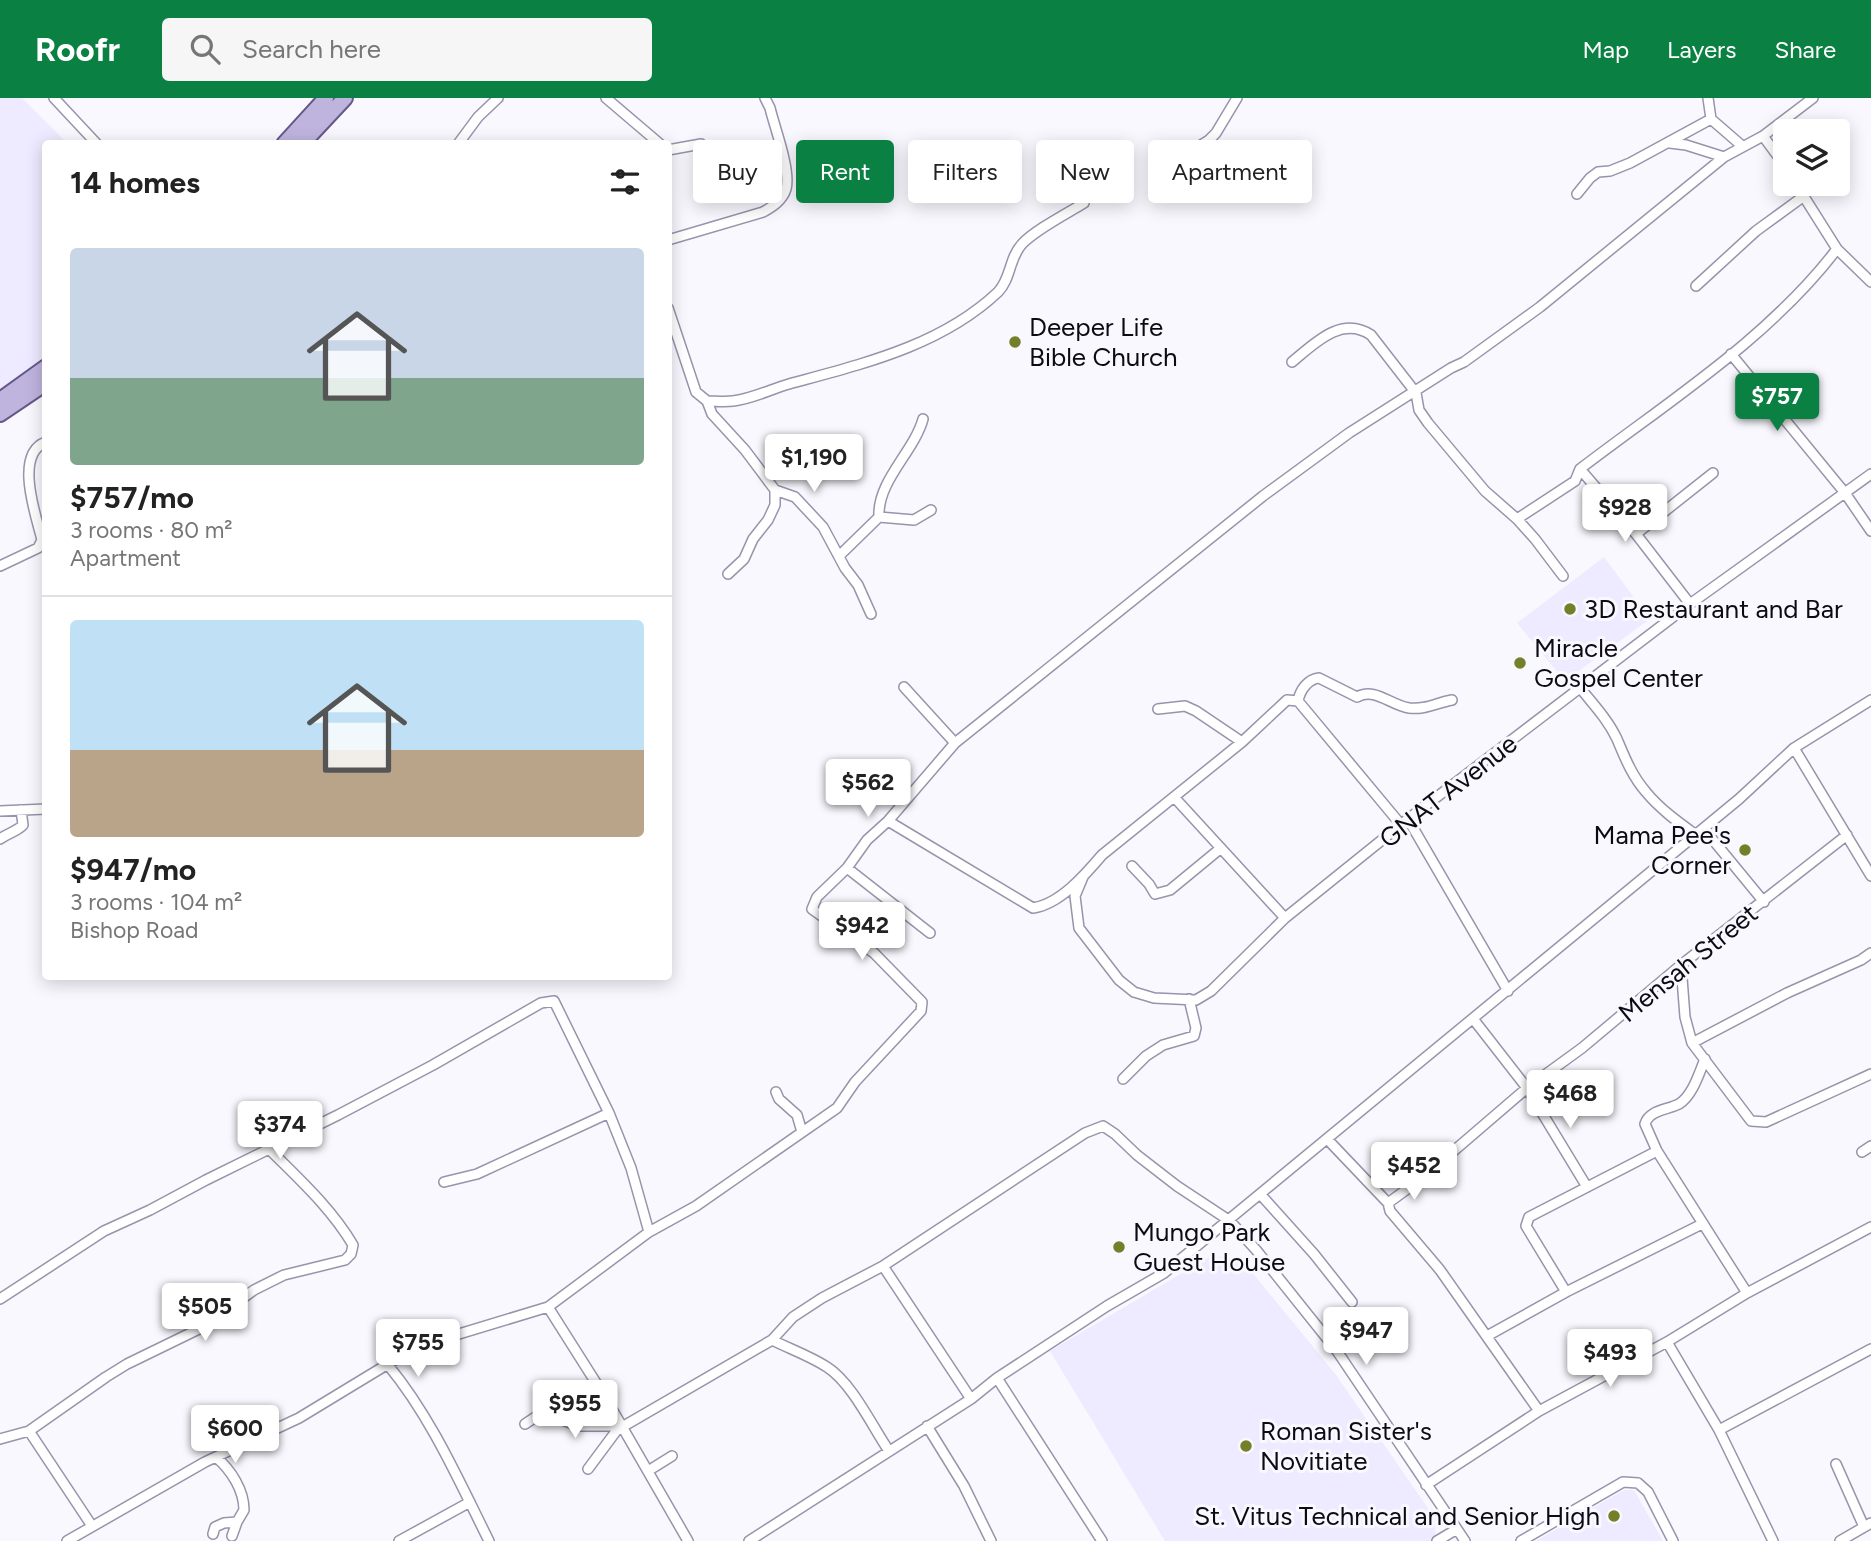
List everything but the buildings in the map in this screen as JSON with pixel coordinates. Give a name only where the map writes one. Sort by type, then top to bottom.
[{"type":"main road","points":[[288,140],[326,98]]},
{"type":"main road","points":[[306,140],[345,98]]},
{"type":"main road","points":[[0,400],[42,375]]},
{"type":"main road","points":[[0,414],[42,376]]},
{"type":"street","points":[[54,98],[92,140]]},
{"type":"street","points":[[461,140],[478,117],[498,98]]},
{"type":"street","points":[[606,98],[655,140]]},
{"type":"street","points":[[672,239],[763,212],[776,204],[785,192],[787,177],[770,108],[765,98]]},
{"type":"street","points":[[1209,140],[1237,98]]},
{"type":"street","points":[[1708,98],[1711,119],[1741,145]]},
{"type":"street","points":[[67,1541],[216,1457],[299,1418],[430,1342],[488,1327],[548,1307],[649,1232],[695,1206],[837,1108],[855,1082],[923,1007],[922,1002],[874,953],[812,909],[817,897],[847,869],[867,840],[888,821],[955,743],[1263,496],[1349,433],[1464,362],[1540,307],[1724,157],[1741,145],[1763,136],[1813,98]]},
{"type":"street","points":[[1577,194],[1598,172],[1630,163],[1711,119]]},
{"type":"street","points":[[1763,136],[1773,150]]},
{"type":"street","points":[[1670,142],[1724,157]]},
{"type":"street","points":[[672,149],[693,145]]},
{"type":"street","points":[[1696,286],[1756,231],[1804,196],[1837,248],[1871,282]]},
{"type":"street","points":[[706,401],[735,401],[859,366],[912,347],[952,324],[999,291],[1021,245],[1084,203]]},
{"type":"street","points":[[1517,519],[1574,481],[1580,469],[1731,354],[1811,282],[1837,248]]},
{"type":"street","points":[[672,320],[696,392],[706,401],[712,414],[745,450],[775,490],[794,497],[823,527],[845,568],[858,585],[871,614]]},
{"type":"street","points":[[1292,362],[1328,333],[1351,328],[1364,330],[1371,335],[1416,393],[1419,410],[1428,423],[1485,491],[1517,519],[1563,576]]},
{"type":"street","points":[[1731,354],[1845,493],[1871,531]]},
{"type":"street","points":[[839,556],[879,517],[879,506],[886,489],[909,446],[920,432],[923,419]]},
{"type":"street","points":[[0,566],[38,548],[42,540],[29,487],[33,456],[42,444]]},
{"type":"street","points":[[1580,469],[1636,534],[1690,604]]},
{"type":"street","points":[[1636,534],[1713,473]]},
{"type":"street","name":"GNAT Avenue","points":[[1083,877],[1075,896],[1079,928],[1119,980],[1134,992],[1154,998],[1196,1000],[1211,991],[1285,918],[1405,823],[1690,604],[1871,474]]},
{"type":"street","points":[[728,574],[744,559],[753,539],[768,520],[775,505],[775,490]]},
{"type":"street","points":[[879,517],[914,520],[931,510]]},
{"type":"street","points":[[1297,701],[1313,678],[1319,678],[1357,697],[1363,694],[1379,695],[1408,708],[1427,708],[1452,699]]},
{"type":"street","points":[[904,687],[955,743]]},
{"type":"street","points":[[1581,689],[1604,718],[1630,770],[1646,792],[1664,811],[1700,832],[1764,902]]},
{"type":"street","points":[[888,821],[1033,908],[1044,906],[1083,877],[1102,855],[1242,742],[1287,700],[1297,701],[1405,823],[1508,991]]},
{"type":"street","points":[[749,1541],[971,1399],[997,1378],[1107,1306],[1164,1273],[1700,832],[1794,748],[1871,700]]},
{"type":"street","points":[[1158,709],[1185,706],[1242,742]]},
{"type":"street","points":[[1794,748],[1871,876]]},
{"type":"street","points":[[1174,797],[1285,918]]},
{"type":"street","points":[[0,811],[42,809]]},
{"type":"street","points":[[0,839],[23,825],[21,810]]},
{"type":"street","name":"Mensah Street","points":[[1388,1203],[1422,1179],[1527,1088],[1582,1048],[1681,965],[1847,835]]},
{"type":"street","points":[[1132,866],[1155,894],[1170,890],[1221,848]]},
{"type":"street","points":[[847,869],[930,933]]},
{"type":"street","points":[[1692,1043],[1871,953]]},
{"type":"street","points":[[1681,965],[1685,1017],[1692,1043],[1751,1121],[1766,1122],[1871,1074]]},
{"type":"street","points":[[1123,1079],[1146,1056],[1163,1045],[1194,1036],[1196,1028],[1189,999]]},
{"type":"street","points":[[0,1299],[104,1231],[270,1150],[433,1065],[541,1003],[554,1001],[609,1113],[631,1168],[649,1232]]},
{"type":"street","points":[[1474,1020],[1527,1088],[1587,1187]]},
{"type":"street","points":[[1705,1059],[1687,1096],[1680,1103],[1656,1112],[1645,1121],[1657,1151],[1747,1293]]},
{"type":"street","points":[[775,1092],[797,1115],[802,1132]]},
{"type":"street","points":[[444,1182],[477,1174],[609,1113]]},
{"type":"street","points":[[587,1469],[617,1430],[772,1340],[780,1329],[803,1311],[883,1266],[1085,1133],[1103,1126],[1115,1133],[1137,1155],[1177,1186],[1230,1221],[1337,1352],[1465,1541]]},
{"type":"street","points":[[1328,1140],[1388,1203],[1390,1211],[1440,1270],[1539,1411]]},
{"type":"street","points":[[0,1439],[29,1430],[106,1377],[202,1327],[254,1290],[285,1275],[345,1260],[351,1254],[353,1245],[329,1210],[270,1150]]},
{"type":"street","points":[[1566,1292],[1526,1226],[1526,1221],[1529,1217],[1657,1151]]},
{"type":"street","points":[[1261,1195],[1314,1254],[1352,1302]]},
{"type":"street","points":[[1487,1336],[1566,1292],[1702,1224]]},
{"type":"street","points":[[1426,1485],[1539,1411],[1667,1342],[1747,1293],[1871,1227]]},
{"type":"street","points":[[883,1266],[971,1399]]},
{"type":"street","points":[[548,1307],[623,1427],[688,1541]]},
{"type":"street","points":[[772,1340],[826,1366],[835,1374],[889,1451]]},
{"type":"street","points":[[1667,1342],[1719,1430],[1773,1541]]},
{"type":"street","points":[[1719,1430],[1871,1349]]},
{"type":"street","points":[[388,1365],[413,1398],[489,1541]]},
{"type":"street","points":[[997,1378],[1102,1541]]},
{"type":"street","points":[[525,1424],[537,1416],[547,1414],[578,1426],[623,1427]]},
{"type":"street","points":[[927,1426],[964,1486],[992,1541]]},
{"type":"street","points":[[29,1430],[92,1526]]},
{"type":"street","points":[[648,1471],[672,1456]]},
{"type":"street","points":[[216,1457],[227,1466],[241,1490],[244,1510],[232,1535]]},
{"type":"street","points":[[1836,1464],[1868,1525],[1840,1541]]},
{"type":"street","points":[[1521,1541],[1623,1482],[1637,1483],[1648,1493],[1673,1541]]},
{"type":"street","points":[[399,1541],[470,1502]]},
{"type":"street","points":[[213,1534],[215,1527],[237,1522]]},
{"type":"street","points":[[1437,1541],[1457,1529]]},
{"type":"shaded area","points":[[0,98],[22,98],[64,140],[42,140],[42,362],[0,394]]},
{"type":"shaded area","points":[[1604,557],[1650,619],[1565,681],[1517,623]]},
{"type":"shaded area","name":"Roman Sister's Novitiate","points":[[1211,1256],[1242,1260],[1336,1375],[1434,1517],[1436,1538],[1431,1541],[1165,1541],[1050,1351]]},
{"type":"shaded area","name":"St. Vitus Technical and Senior High","points":[[1624,1490],[1634,1490],[1663,1541],[1536,1541]]},
{"type":"place","name":"Deeper Life Bible Church","points":[[1015,342]]},
{"type":"place","name":"3D Restaurant and Bar","points":[[1570,609]]},
{"type":"place","name":"Miracle Gospel Center","points":[[1520,663]]},
{"type":"place","name":"Mama Pee's Corner","points":[[1745,850]]},
{"type":"place","name":"Mungo Park Guest House","points":[[1119,1247]]},
{"type":"place","name":"Roman Sister's Novitiate","points":[[1246,1446]]},
{"type":"place","name":"St. Vitus Technical and Senior High","points":[[1614,1516]]}]
